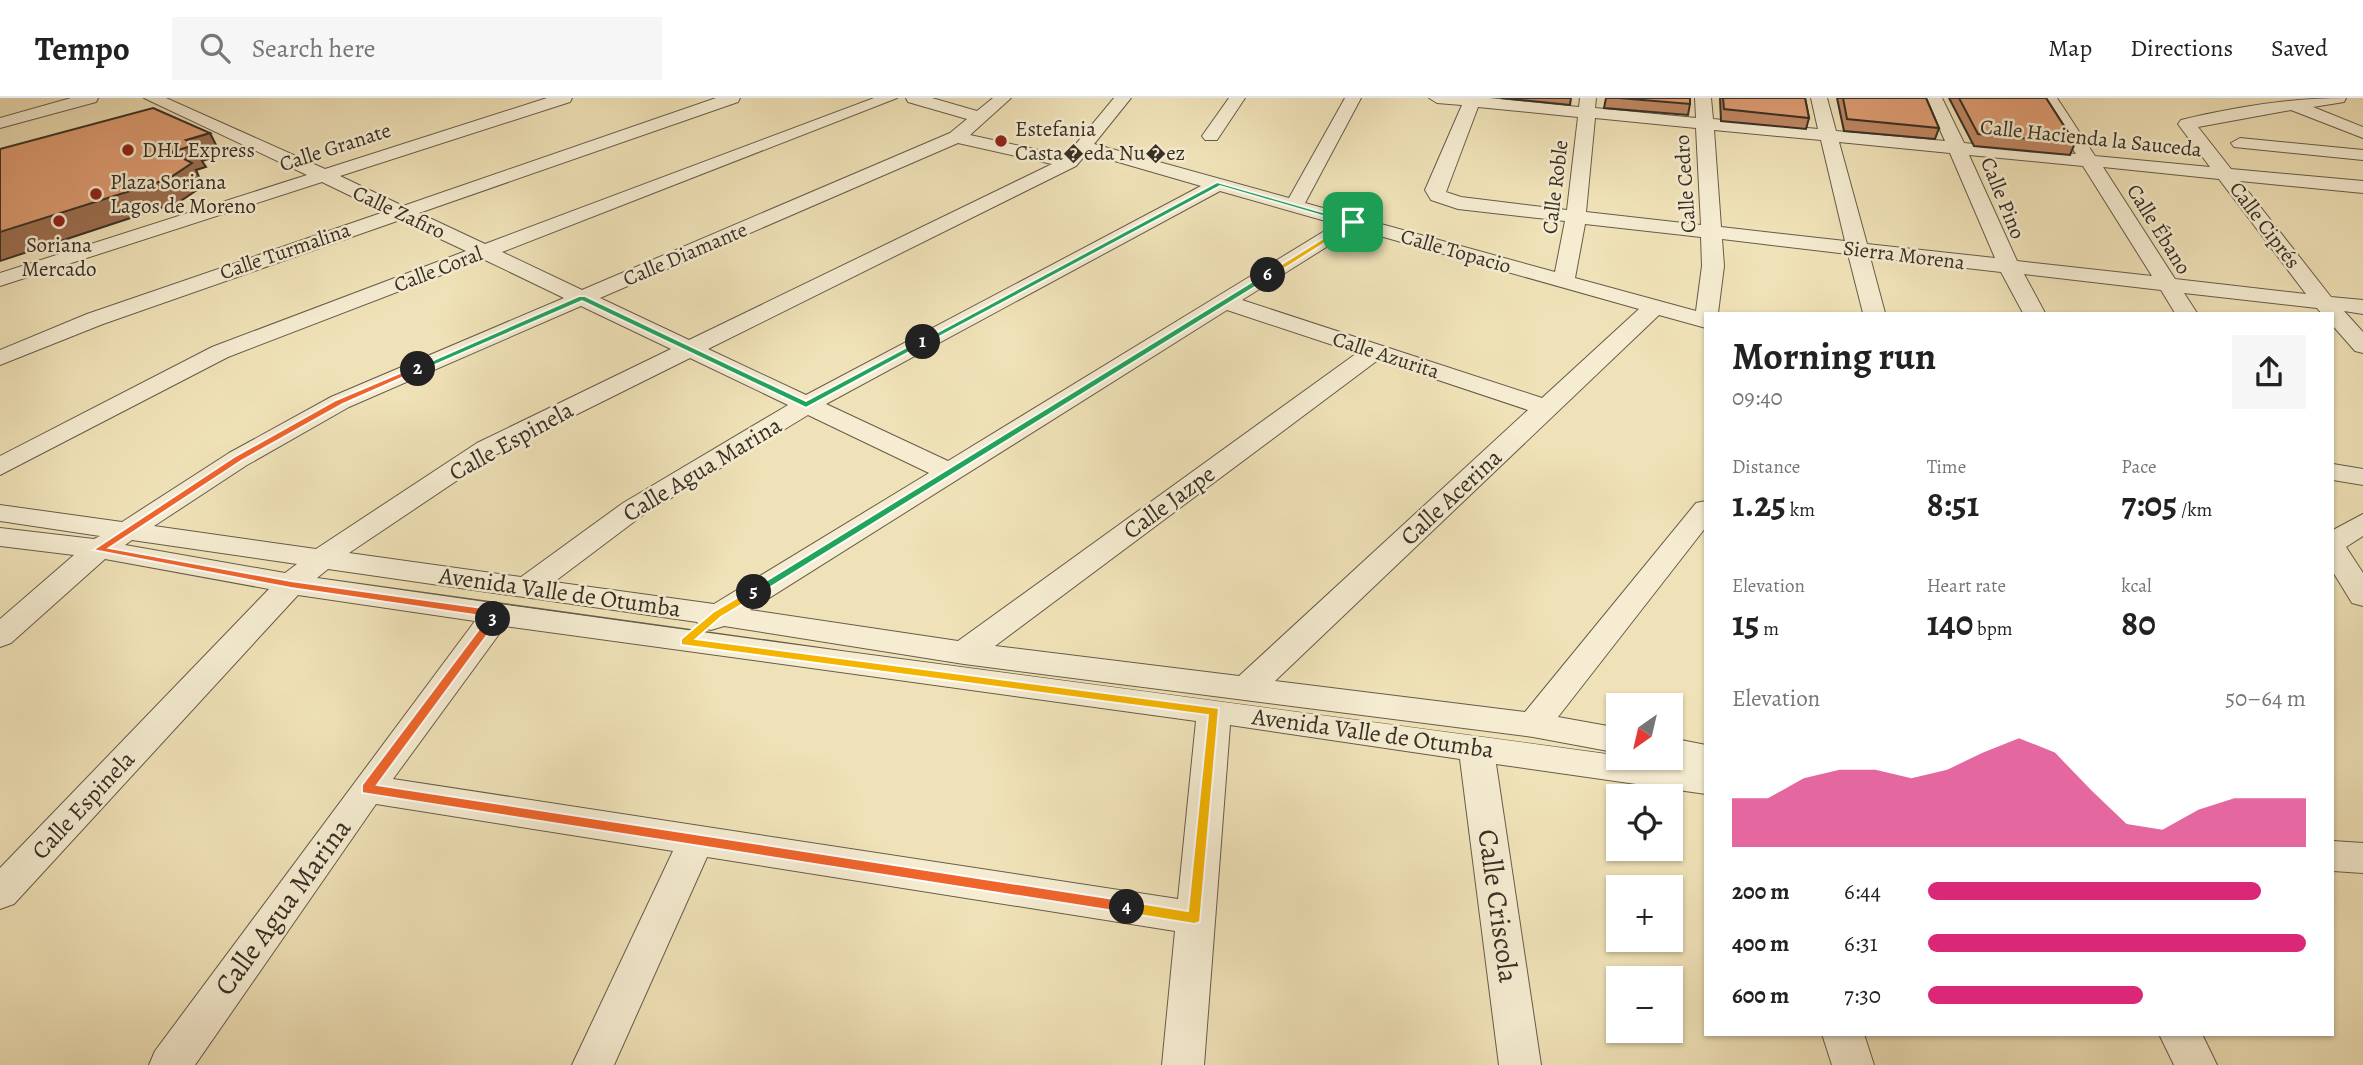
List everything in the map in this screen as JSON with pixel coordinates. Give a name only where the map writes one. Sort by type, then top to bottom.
[{"type":"street","points":[[0,107],[37,98]]},
{"type":"street","points":[[0,122],[90,98]]},
{"type":"street","name":"Calle Zafiro","points":[[152,98],[399,211],[949,472]]},
{"type":"street","name":"Calle Granate","points":[[0,280],[564,98]]},
{"type":"street","name":"Calle Turmalina","points":[[0,358],[95,318],[732,98]]},
{"type":"street","name":"Calle Coral","points":[[0,467],[220,352],[889,98]]},
{"type":"street","points":[[914,98],[981,118]]},
{"type":"street","name":"Calle Diamante","points":[[0,636],[99,550],[128,530],[238,459],[340,402],[956,137],[1003,98]]},
{"type":"street","points":[[1077,154],[1123,98]]},
{"type":"street","points":[[1212,136],[1237,98]]},
{"type":"street","points":[[1294,206],[1353,98]]},
{"type":"street","name":"Calle Hacienda la Sauceda","points":[[1437,98],[1587,105],[1704,124],[2363,187]]},
{"type":"street","name":"Calle Cedro","points":[[1703,98],[1713,267],[1707,312]]},
{"type":"street","points":[[1819,98],[1874,312]]},
{"type":"street","name":"Calle Pino","points":[[1934,98],[2008,268],[2033,312]]},
{"type":"street","name":"Calle Ébano","points":[[2049,98],[2185,312]]},
{"type":"street","name":"Calle Ciprés","points":[[2332,312],[2187,124],[2224,115],[2338,98]]},
{"type":"street","name":"Sierra Morena","points":[[1473,100],[1435,190],[1445,200],[2008,268],[2363,307]]},
{"type":"street","points":[[501,102],[523,111]]},
{"type":"street","points":[[2193,102],[2224,115]]},
{"type":"street","name":"Calle Roble","points":[[1564,281],[1576,217],[1587,105]]},
{"type":"street","points":[[2292,105],[2363,133]]},
{"type":"street","name":"Calle Topacio","points":[[956,137],[1077,154],[1219,184],[1654,307],[1704,318]]},
{"type":"street","points":[[2240,143],[2363,155]]},
{"type":"street","name":"Calle Espinela","points":[[0,893],[291,584],[324,557],[486,449],[1077,154]]},
{"type":"street","name":"Calle Agua Marina","points":[[526,588],[633,509],[806,405],[1219,184]]},
{"type":"street","points":[[2335,184],[2363,199]]},
{"type":"street","points":[[685,642],[717,615],[1353,222]]},
{"type":"street","name":"Calle Azurita","points":[[1225,302],[1546,408]]},
{"type":"street","name":"Calle Acerina","points":[[1248,687],[1654,307]]},
{"type":"street","name":"Calle Ciprés","points":[[2334,314],[2363,346]]},
{"type":"street","name":"Calle Jazpe","points":[[964,653],[1375,351]]},
{"type":"street","points":[[2334,472],[2363,477]]},
{"type":"street","points":[[1533,725],[1704,511]]},
{"type":"street","name":"Avenida Valle de Otumba","points":[[0,513],[324,557],[964,653],[1248,687],[1533,725],[1606,739]]},
{"type":"street","points":[[2334,542],[2363,523]]},
{"type":"street","name":"Avenida Valle de Otumba","points":[[0,537],[99,550],[291,584],[685,642],[1214,711],[1704,781]]},
{"type":"street","points":[[2334,552],[2363,596]]},
{"type":"street","name":"Calle Agua Marina","points":[[170,1065],[367,789],[497,614]]},
{"type":"street","points":[[1183,1065],[1214,711]]},
{"type":"street","name":"Calle Criscola","points":[[1476,747],[1520,1065]]},
{"type":"street","points":[[1684,754],[1704,758]]},
{"type":"street","points":[[367,789],[1195,918]]},
{"type":"street","points":[[593,1065],[697,839]]},
{"type":"street","points":[[2334,856],[2363,858]]},
{"type":"street","points":[[1844,1036],[1853,1065]]},
{"type":"street","points":[[2180,1036],[2196,1065]]},
{"type":"building","points":[[1619,98],[1690,98],[1690,104]]},
{"type":"building","points":[[1723,98],[1805,98],[1809,118],[1724,109]]},
{"type":"building","points":[[1843,98],[1926,98],[1939,128],[1847,119]]},
{"type":"building","points":[[1959,98],[2046,98],[2075,143],[1978,134]]},
{"type":"building","name":"Plaza Soriana Lagos de Moreno","points":[[153,108],[210,133],[186,140],[195,145],[171,152],[192,163],[168,179],[0,232],[0,149]]},
{"type":"place","name":"Estefania Casta�eda Nu�ez","points":[[1001,141]]},
{"type":"place","name":"DHL Express","points":[[128,150]]},
{"type":"place","name":"Plaza Soriana Lagos de Moreno","points":[[96,194]]},
{"type":"place","name":"Soriana Mercado","points":[[59,221]]},
{"type":"route","points":[[1219,184],[1353,222],[717,615],[685,642],[1214,711],[1195,918],[367,789],[497,614],[291,584],[99,550],[238,459],[340,402],[582,298],[806,405],[1219,184]]}]
